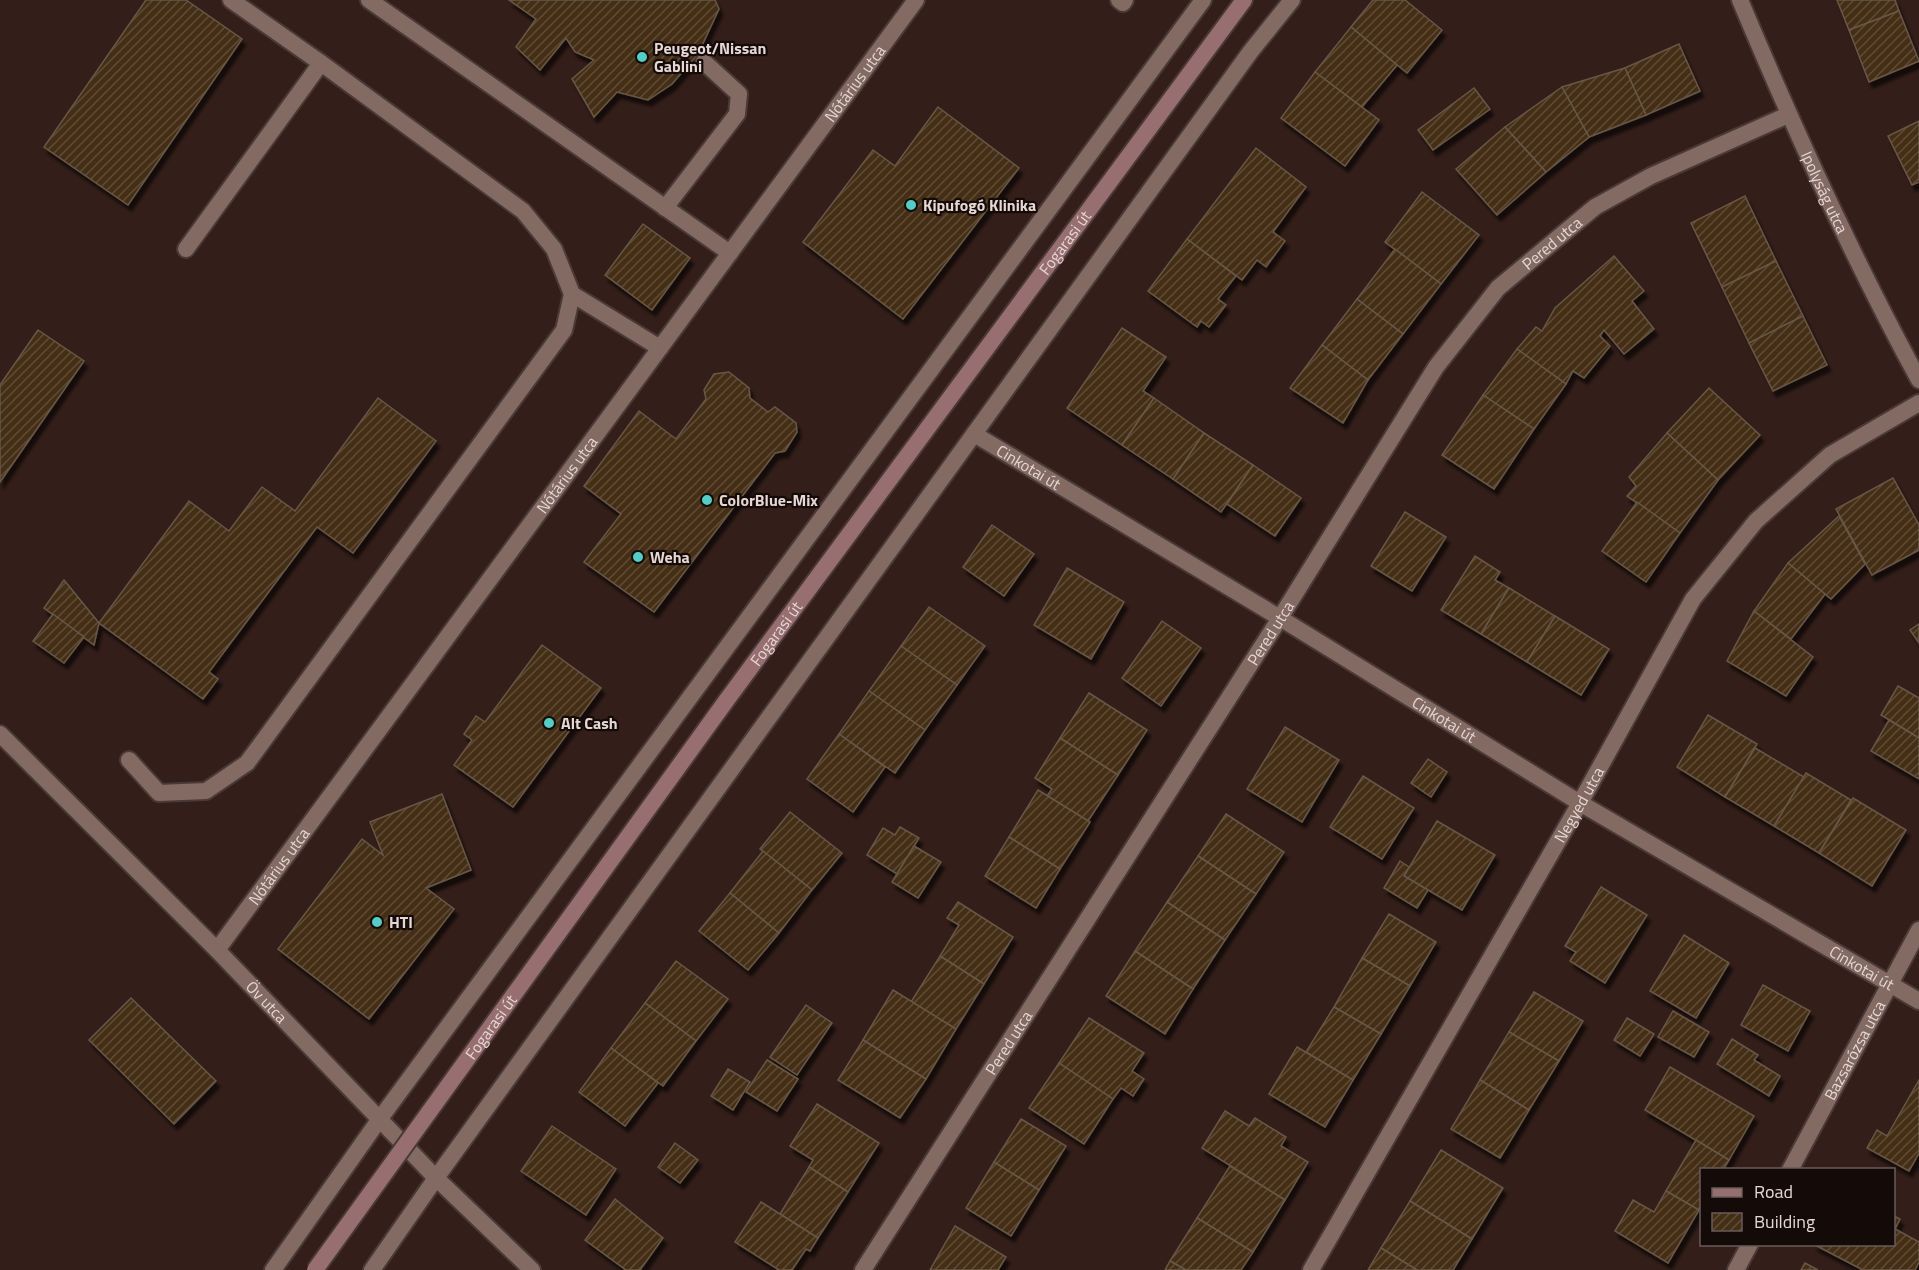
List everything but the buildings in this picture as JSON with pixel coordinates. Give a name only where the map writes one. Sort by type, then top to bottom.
[{"type":"main road","name":"Fogarasi út","points":[[315,1270],[726,701],[1244,0]]},
{"type":"street","points":[[129,760],[159,793],[206,791],[247,764],[564,330],[572,294],[554,249],[523,211],[231,0]]},
{"type":"street","points":[[369,0],[730,253]]},
{"type":"street","name":"Nótárius utca","points":[[217,950],[915,0]]},
{"type":"street","points":[[1119,0],[1123,3],[1125,0]]},
{"type":"street","points":[[273,1270],[379,1120],[1203,0]]},
{"type":"street","points":[[372,1270],[436,1178],[1251,51],[1292,0]]},
{"type":"street","name":"Ipolyság utca","points":[[1740,0],[1788,115],[1876,302],[1919,380]]},
{"type":"street","points":[[665,208],[736,114],[739,94],[704,62]]},
{"type":"street","points":[[186,249],[321,63]]},
{"type":"street","name":"Pered utca","points":[[863,1270],[1280,618],[1436,367],[1498,288],[1595,207],[1651,176],[1788,115]]},
{"type":"street","points":[[572,294],[660,348]]},
{"type":"street","name":"Negyed utca","points":[[1311,1270],[1580,803],[1693,599],[1756,521],[1830,455],[1919,403]]},
{"type":"street","name":"Cinkotai út","points":[[974,434],[1280,618],[1580,803],[1919,1001]]},
{"type":"street","name":"Öv utca","points":[[0,734],[217,950],[436,1178],[532,1270]]},
{"type":"street","name":"Bazsarózsa utca","points":[[1791,1168],[1919,930]]},
{"type":"street","points":[[1736,1270],[1749,1246]]},
{"type":"place","name":"Peugeot/Nissan Gablini","points":[[642,57]]},
{"type":"place","name":"Kipufogó Klinika","points":[[911,205]]},
{"type":"place","name":"ColorBlue-Mix","points":[[707,500]]},
{"type":"place","name":"Weha","points":[[638,557]]},
{"type":"place","name":"Alt Cash","points":[[549,723]]},
{"type":"place","name":"HTI","points":[[377,922]]}]
